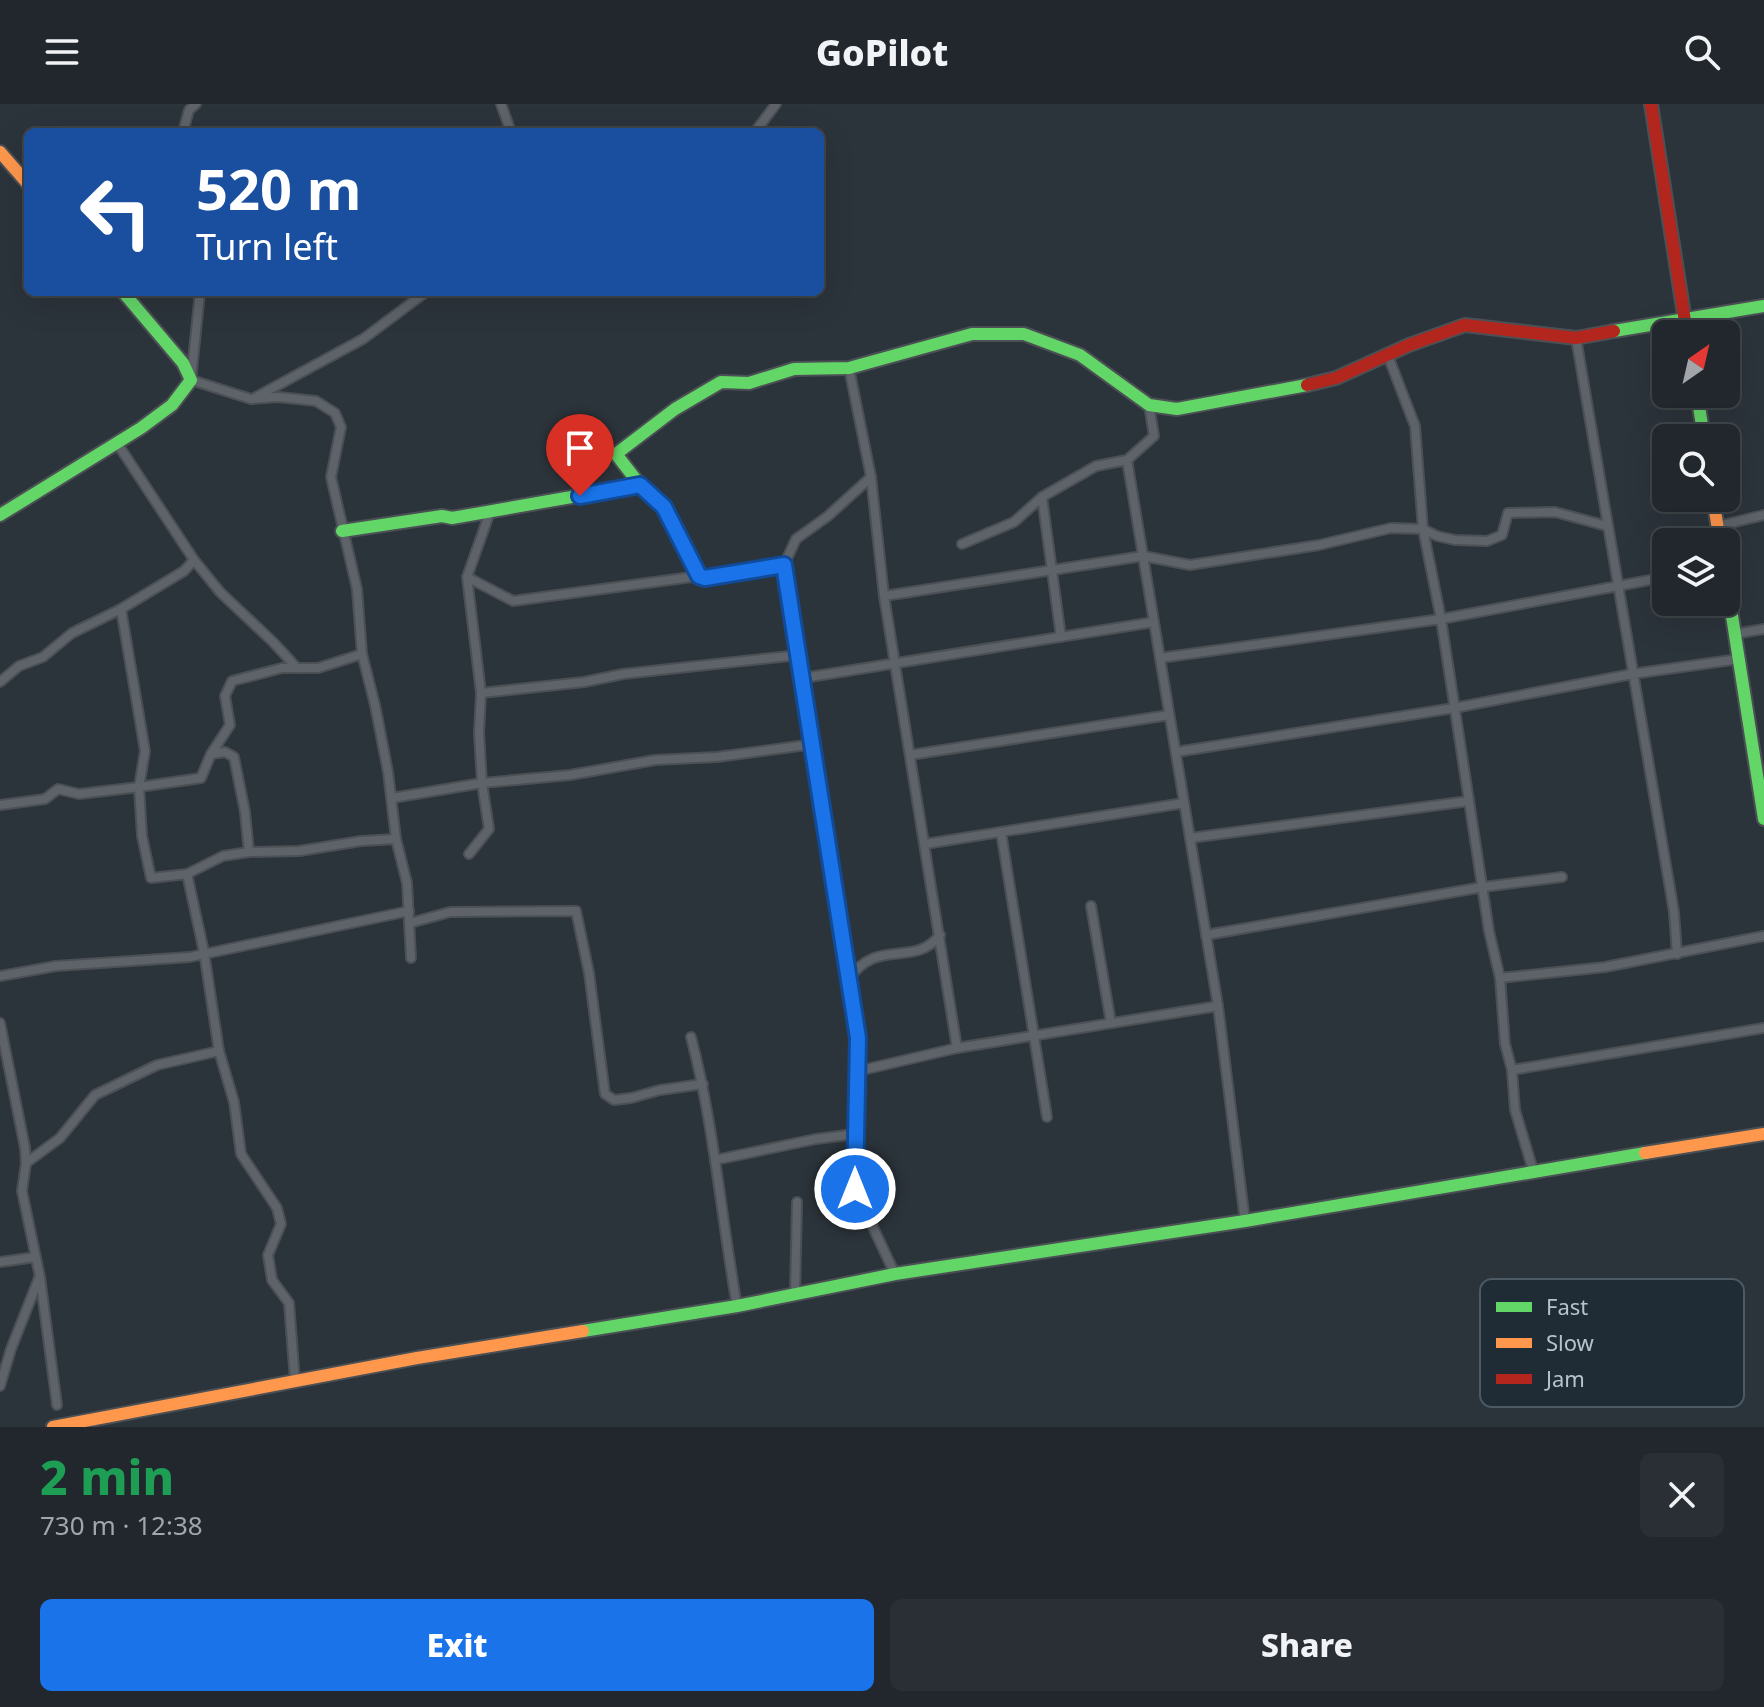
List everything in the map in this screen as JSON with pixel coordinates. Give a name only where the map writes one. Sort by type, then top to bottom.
[{"type":"street","points":[[184,128],[189,110],[196,104]]},
{"type":"street","points":[[501,104],[509,128]]},
{"type":"street","points":[[758,128],[776,104]]},
{"type":"street","points":[[1651,104],[1685,319]]},
{"type":"street","points":[[0,152],[24,179]]},
{"type":"street","points":[[126,296],[183,363],[191,380],[251,399],[278,397],[316,401],[335,413],[341,427],[331,477],[357,589],[362,654],[375,705],[396,839],[407,883],[411,958]]},
{"type":"street","points":[[0,515],[117,443],[182,395],[191,380],[200,296]]},
{"type":"street","points":[[251,399],[363,339],[421,296]]},
{"type":"street","points":[[699,576],[664,507],[640,485],[616,454],[675,409],[721,382],[749,383],[794,369],[849,368],[972,334],[1024,334],[1080,355],[1149,405],[1177,409],[1274,393],[1336,378],[1409,345],[1465,325],[1576,338],[1764,306]]},
{"type":"street","points":[[1576,338],[1674,912],[1677,954]]},
{"type":"street","points":[[1388,356],[1415,426],[1423,529],[1441,619],[1500,978],[1505,1044],[1512,1070],[1515,1110],[1533,1170]]},
{"type":"street","points":[[849,368],[871,477],[884,596],[957,1048]]},
{"type":"street","points":[[962,544],[1014,522],[1042,497],[1096,466],[1127,460],[1154,436],[1149,405]]},
{"type":"street","points":[[117,443],[194,560],[220,592],[297,668]]},
{"type":"street","points":[[1127,460],[1218,1006],[1245,1221]]},
{"type":"street","points":[[871,477],[828,516],[796,539],[784,565],[858,1038],[855,1189],[895,1274]]},
{"type":"street","points":[[342,531],[442,516],[452,518],[640,485]]},
{"type":"street","points":[[1042,497],[1061,637]]},
{"type":"street","points":[[469,854],[489,829],[479,733],[481,693],[467,577],[490,512]]},
{"type":"street","points":[[884,596],[1143,556],[1190,565],[1319,545],[1391,528],[1423,529],[1455,540],[1487,541],[1502,535],[1508,513],[1555,512],[1607,526]]},
{"type":"street","points":[[1716,512],[1718,526],[1764,515]]},
{"type":"street","points":[[0,682],[19,666],[43,657],[72,633],[121,609],[184,571],[194,560]]},
{"type":"street","points":[[467,577],[513,601],[699,576],[705,578],[784,565]]},
{"type":"street","points":[[1160,658],[1441,619],[1652,579]]},
{"type":"street","points":[[121,609],[145,751],[139,787],[142,836],[151,878],[187,874],[223,856],[299,851],[396,839]]},
{"type":"street","points":[[1732,616],[1764,819]]},
{"type":"street","points":[[803,678],[1154,622]]},
{"type":"street","points":[[1735,634],[1763,630]]},
{"type":"street","points":[[0,805],[45,799],[58,789],[79,794],[201,778],[211,754],[230,725],[225,696],[232,681],[282,668],[318,668],[362,654]]},
{"type":"street","points":[[481,693],[799,655]]},
{"type":"street","points":[[1176,752],[1454,708],[1632,674],[1739,659]]},
{"type":"street","points":[[910,755],[1169,715]]},
{"type":"street","points":[[392,798],[482,783],[570,775],[655,760],[717,757],[814,744]]},
{"type":"street","points":[[211,754],[225,752],[234,757],[249,852]]},
{"type":"street","points":[[1190,838],[1469,801]]},
{"type":"street","points":[[925,844],[1184,803]]},
{"type":"street","points":[[1001,832],[1047,1117]]},
{"type":"street","points":[[187,874],[204,952],[219,1051],[234,1102],[241,1154],[277,1208],[281,1224],[268,1255],[272,1280],[289,1303],[295,1381]]},
{"type":"street","points":[[1206,935],[1483,887],[1562,877]]},
{"type":"street","points":[[1091,906],[1111,1023]]},
{"type":"street","points":[[0,976],[56,966],[169,959],[364,923],[409,911]]},
{"type":"street","points":[[410,923],[450,912],[576,911],[589,973],[605,1094],[614,1100],[703,1084]]},
{"type":"street","points":[[848,981],[857,967],[869,958],[923,949],[932,945],[940,935]]},
{"type":"street","points":[[1500,978],[1605,967],[1764,936]]},
{"type":"street","points":[[858,1071],[957,1048],[1218,1006]]},
{"type":"street","points":[[0,1023],[26,1163],[22,1191],[40,1277],[57,1405]]},
{"type":"street","points":[[1512,1070],[1764,1028]]},
{"type":"street","points":[[691,1037],[703,1084],[722,1224],[737,1306]]},
{"type":"street","points":[[26,1163],[60,1138],[95,1095],[157,1065],[219,1051]]},
{"type":"street","points":[[715,1160],[855,1134]]},
{"type":"street","points":[[53,1427],[417,1358],[737,1306],[895,1274],[1245,1221],[1533,1170],[1764,1134]]},
{"type":"street","points":[[795,1295],[797,1202]]},
{"type":"street","points":[[0,1262],[36,1257]]},
{"type":"street","points":[[0,1386],[11,1349],[40,1277]]},
{"type":"traffic: fast","points":[[0,515],[141,428],[172,405],[191,380],[183,363],[126,296]]},
{"type":"traffic: fast","points":[[1614,331],[1764,306]]},
{"type":"traffic: fast","points":[[342,531],[442,516],[452,518],[640,485],[616,454],[675,409],[721,382],[749,383],[794,369],[849,368],[972,334],[1024,334],[1080,355],[1149,405],[1177,409],[1307,385]]},
{"type":"traffic: fast","points":[[1699,408],[1702,424]]},
{"type":"traffic: fast","points":[[1732,616],[1764,819]]},
{"type":"traffic: fast","points":[[583,1331],[737,1306],[895,1274],[1245,1221],[1645,1153]]},
{"type":"traffic: slow","points":[[0,152],[24,179]]},
{"type":"traffic: slow","points":[[1715,512],[1718,528]]},
{"type":"traffic: slow","points":[[1645,1153],[1764,1134]]},
{"type":"traffic: slow","points":[[53,1427],[417,1358],[583,1331]]},
{"type":"traffic: jam","points":[[1651,104],[1685,320]]},
{"type":"traffic: jam","points":[[1307,385],[1336,378],[1409,345],[1465,325],[1576,338],[1614,331]]},
{"type":"route","points":[[580,496],[640,485],[664,507],[699,576],[705,578],[784,565],[858,1038],[855,1189]]}]
